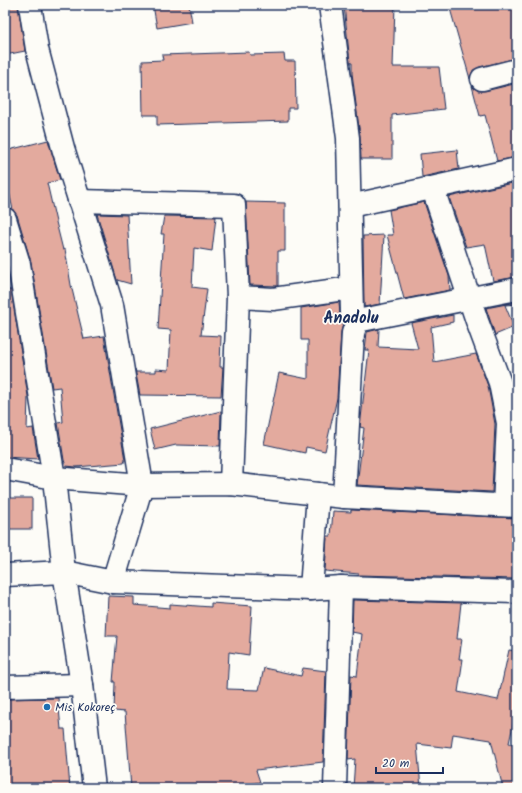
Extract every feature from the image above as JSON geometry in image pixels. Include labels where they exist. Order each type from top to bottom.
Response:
[{"type":"street","points":[[30,5],[37,49],[79,201],[112,305],[142,485],[113,582]]},
{"type":"street","points":[[330,5],[348,138],[352,315],[357,321]]},
{"type":"street","points":[[482,79],[517,70]]},
{"type":"street","points":[[350,206],[433,189],[517,169]]},
{"type":"street","points":[[5,469],[54,478],[142,485],[231,484],[344,497],[510,506],[508,423],[500,383],[469,298],[433,189]]},
{"type":"street","points":[[79,201],[234,205],[238,297],[231,484]]},
{"type":"street","points":[[5,219],[12,266],[54,478],[64,572],[82,685],[94,788]]},
{"type":"street","points":[[238,297],[273,299],[351,288]]},
{"type":"street","points":[[357,321],[517,289]]},
{"type":"street","points":[[344,497],[353,333],[357,321]]},
{"type":"street","points":[[311,589],[318,494]]},
{"type":"street","points":[[5,575],[64,572],[113,582],[311,589],[341,587],[517,592]]},
{"type":"street","points":[[335,788],[341,587]]},
{"type":"street","points":[[5,687],[82,685]]},
{"type":"building","points":[[5,5],[18,5],[25,51],[5,55]]},
{"type":"building","points":[[153,5],[189,5],[192,22],[157,28]]},
{"type":"building","points":[[344,5],[395,5],[393,67],[439,67],[444,109],[392,115],[392,159],[361,159],[352,63],[350,63]]},
{"type":"building","points":[[449,5],[517,5],[517,58],[479,67],[473,70],[470,79]]},
{"type":"building","points":[[249,52],[250,55],[284,54],[285,61],[295,61],[296,108],[288,108],[288,121],[157,125],[157,115],[143,115],[142,61],[163,60],[162,55]]},
{"type":"building","points":[[514,84],[517,101],[517,157],[497,161],[485,115],[480,116],[472,86],[478,91],[485,91]]},
{"type":"building","points":[[48,140],[60,180],[47,183],[56,222],[63,250],[65,249],[71,285],[84,339],[104,336],[125,460],[124,463],[76,467],[66,466],[64,460],[58,423],[63,422],[60,387],[52,388],[31,262],[17,215],[13,210],[5,173],[5,151]]},
{"type":"building","points":[[457,150],[459,169],[422,177],[420,154]]},
{"type":"building","points":[[517,182],[517,277],[493,281],[485,244],[466,247],[449,197]]},
{"type":"building","points":[[246,202],[285,203],[285,251],[278,251],[278,286],[250,285]]},
{"type":"building","points":[[424,202],[449,276],[450,290],[404,299],[387,235],[393,235],[389,210]]},
{"type":"building","points":[[97,214],[127,215],[131,284],[117,280]]},
{"type":"building","points":[[164,216],[216,217],[212,251],[194,248],[192,287],[207,289],[201,335],[221,336],[220,367],[223,367],[221,396],[140,395],[135,369],[136,372],[156,372],[156,369],[169,370],[171,330],[158,329],[164,234],[161,234]]},
{"type":"building","points":[[384,235],[380,304],[364,307],[363,236]]},
{"type":"building","points":[[5,290],[11,290],[28,396],[27,429],[33,428],[38,459],[5,457]]},
{"type":"building","points":[[339,302],[340,315],[343,324],[341,332],[337,398],[325,451],[306,447],[305,453],[264,444],[279,373],[308,379],[308,340],[301,340],[301,308]]},
{"type":"building","points":[[517,302],[517,304],[505,305],[514,327],[495,335],[486,308]]},
{"type":"building","points":[[453,315],[453,322],[431,327],[434,362],[476,354],[488,386],[495,424],[492,492],[357,485],[364,428],[360,427],[369,350],[365,350],[367,332],[379,329],[378,347],[418,349],[411,323]]},
{"type":"building","points":[[221,411],[220,446],[176,445],[155,450],[150,429]]},
{"type":"building","points":[[5,498],[32,498],[32,529],[5,529]]},
{"type":"building","points":[[351,510],[517,518],[517,579],[358,575],[359,574],[325,571],[327,536],[331,536],[333,511],[351,512]]},
{"type":"building","points":[[108,596],[134,597],[134,605],[170,608],[170,604],[211,607],[211,603],[252,606],[249,655],[229,652],[227,689],[259,690],[264,668],[301,676],[303,668],[326,671],[323,762],[256,770],[260,782],[230,788],[131,788],[125,712],[114,711],[115,682],[113,682],[117,636],[106,636]]},
{"type":"building","points":[[353,600],[461,603],[457,639],[462,639],[459,659],[463,659],[458,692],[498,700],[509,650],[517,651],[517,707],[509,743],[517,745],[517,788],[503,788],[491,740],[453,734],[451,748],[417,744],[421,788],[353,788],[355,759],[348,760],[351,675],[357,676],[362,634],[352,632]]},
{"type":"building","points":[[58,698],[61,729],[65,729],[70,788],[5,788],[5,699]]},
{"type":"place","name":"Mis Kokoreç","points":[[47,707]]},
{"type":"district","name":"Anadolu","points":[[351,318]]}]
